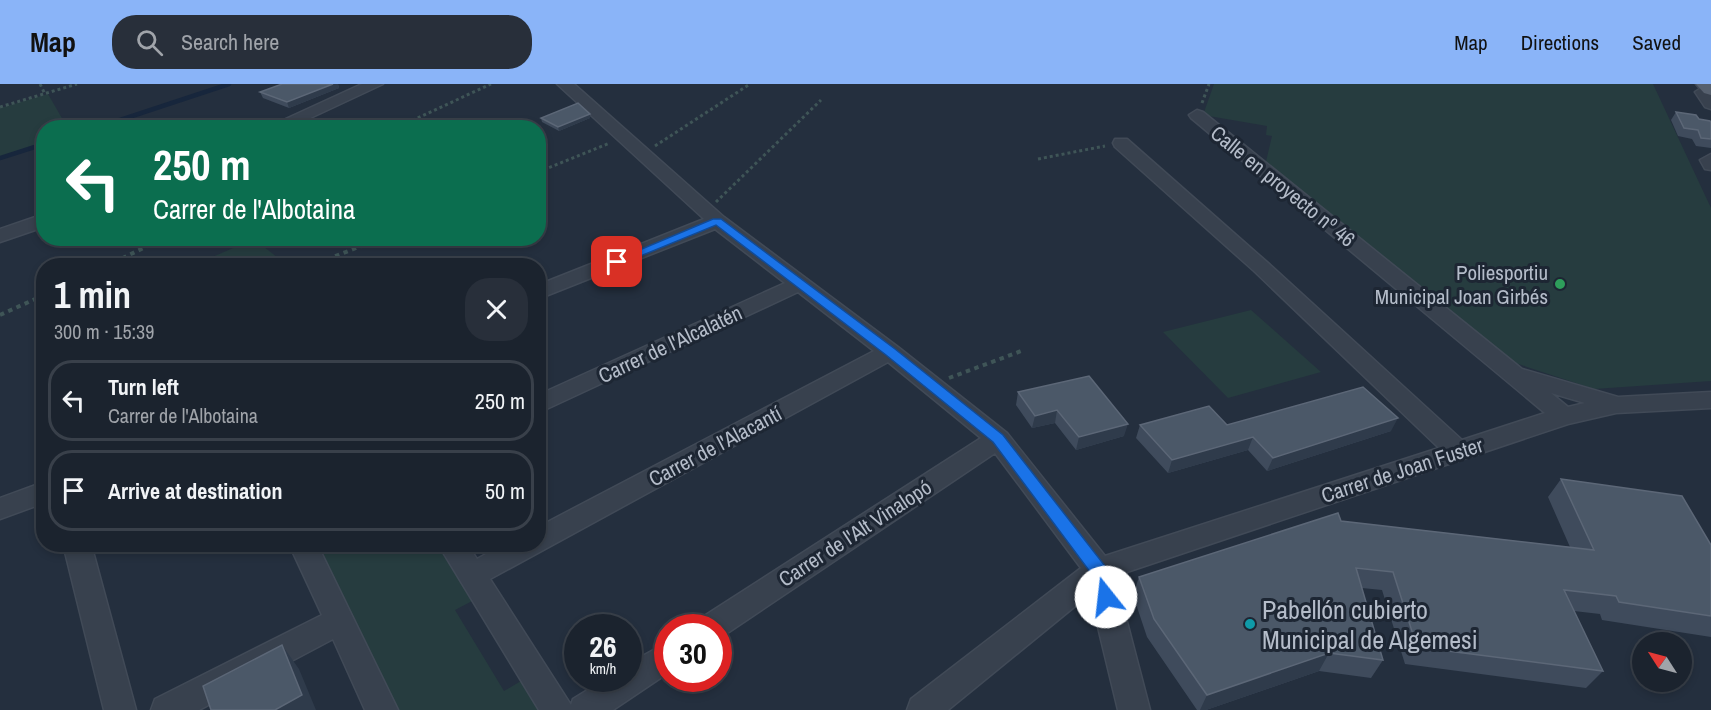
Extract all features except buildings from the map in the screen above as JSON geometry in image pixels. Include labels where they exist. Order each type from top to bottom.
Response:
[{"type":"street","points":[[292,120],[375,84]]},
{"type":"street","points":[[565,84],[711,216],[891,352],[998,439],[1099,570],[1134,710]]},
{"type":"street","name":"Calle en proyecto nº 46","points":[[1197,115],[1564,416]]},
{"type":"street","points":[[1121,143],[1261,267],[1458,451]]},
{"type":"street","points":[[1711,159],[1709,160],[1711,165]]},
{"type":"street","points":[[546,289],[711,216]]},
{"type":"street","points":[[0,237],[36,223]]},
{"type":"street","name":"Carrer de l'Alcalatén","points":[[546,401],[801,283]]},
{"type":"street","name":"Carrer de l'Alacantí","points":[[546,536],[891,352]]},
{"type":"street","points":[[1510,372],[1616,405]]},
{"type":"street","name":"Carrer de Joan Fuster","points":[[1099,570],[1564,416],[1616,405],[1711,400]]},
{"type":"street","name":"Carrer de l'Alt Vinalopó","points":[[732,614],[998,439]]},
{"type":"street","points":[[0,509],[36,495]]},
{"type":"street","points":[[79,552],[120,710]]},
{"type":"street","points":[[307,552],[382,710]]},
{"type":"street","points":[[457,552],[557,710]]},
{"type":"street","points":[[472,575],[515,552]]},
{"type":"street","points":[[923,710],[1099,570]]},
{"type":"street","points":[[167,710],[339,621]]},
{"type":"street","points":[[585,710],[654,665]]},
{"type":"path","points":[[40,84],[45,94]]},
{"type":"path","points":[[0,107],[77,84]]},
{"type":"path","points":[[413,120],[491,84]]},
{"type":"path","points":[[642,154],[750,84]]},
{"type":"path","points":[[1197,115],[1209,84]]},
{"type":"path","points":[[711,216],[821,100]]},
{"type":"path","points":[[546,169],[624,138]]},
{"type":"path","points":[[1038,159],[1121,143]]},
{"type":"path","points":[[123,258],[147,246]]},
{"type":"path","points":[[330,258],[361,246]]},
{"type":"path","points":[[0,315],[36,299]]},
{"type":"path","points":[[932,385],[1024,350]]},
{"type":"green space","name":"Poliesportiu Municipal Joan Girbés","points":[[1214,84],[1653,84],[1711,208],[1711,381],[1594,389],[1503,359],[1265,166],[1272,136],[1266,135],[1267,126],[1203,115]]},
{"type":"green space","points":[[48,94],[63,120],[36,120],[36,145],[0,157],[0,108]]},
{"type":"green space","points":[[238,246],[263,246],[278,258],[210,258]]},
{"type":"green space","points":[[1251,310],[1321,372],[1228,398],[1163,332]]},
{"type":"green space","points":[[314,552],[443,552],[474,600],[455,610],[504,691],[526,678],[546,710],[392,710]]},
{"type":"waterway","points":[[120,120],[229,84]]},
{"type":"waterway","points":[[0,158],[36,147]]},
{"type":"place","name":"Poliesportiu Municipal Joan Girbés","points":[[1560,284]]},
{"type":"place","name":"Pabellón cubierto Municipal de Algemesi","points":[[1250,624]]},
{"type":"route","points":[[617,262],[717,221],[891,352],[998,439],[1099,570],[1106,597]]}]
